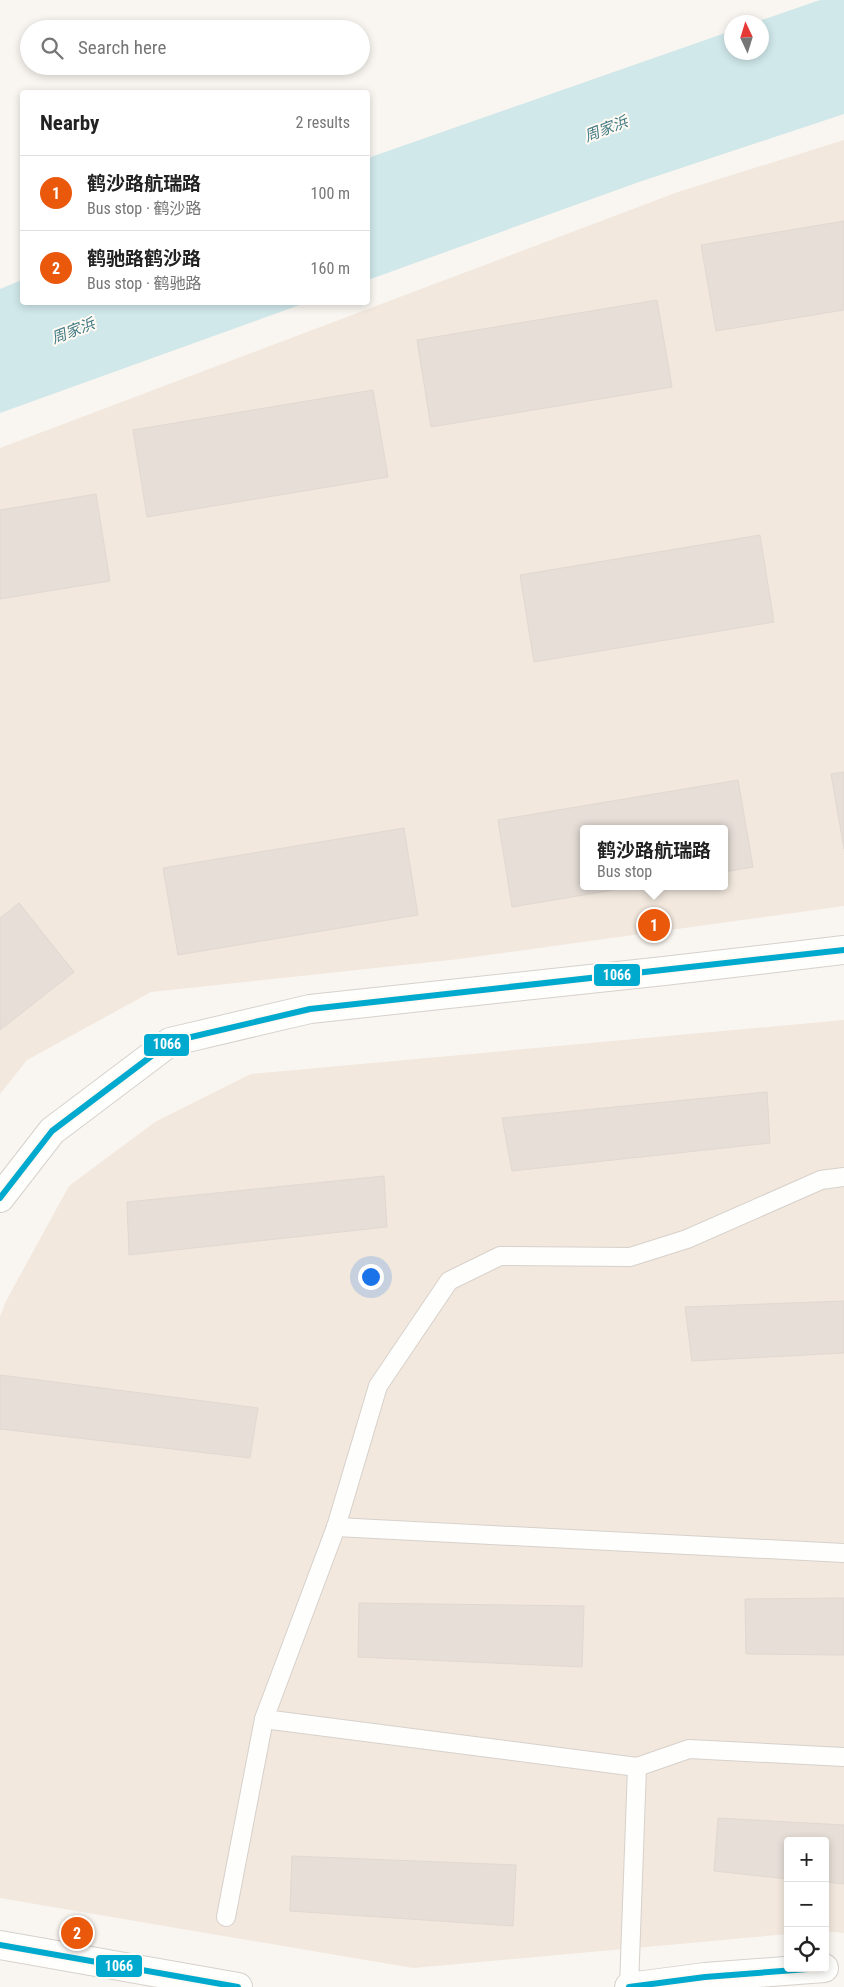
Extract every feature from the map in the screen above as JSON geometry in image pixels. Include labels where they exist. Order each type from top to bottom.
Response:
[{"type":"street","points":[[0,1198],[52,1131],[170,1042],[310,1009],[844,950]]},
{"type":"street","points":[[0,1945],[238,1987]]},
{"type":"street","points":[[829,1968],[844,1970]]},
{"type":"street","points":[[629,1987],[705,1976],[784,1971]]},
{"type":"lane","points":[[226,1917],[264,1719],[336,1527],[378,1386],[449,1281],[500,1256],[630,1257],[688,1239],[821,1180],[844,1178]]},
{"type":"lane","points":[[336,1527],[844,1553]]},
{"type":"lane","points":[[264,1719],[637,1767],[689,1749],[844,1757]]},
{"type":"lane","points":[[629,1987],[637,1767]]},
{"type":"shaded area","points":[[844,140],[844,906],[459,959],[151,992],[27,1060],[0,1094],[0,448],[678,192]]},
{"type":"shaded area","points":[[844,1020],[844,1933],[829,1931],[829,1837],[784,1837],[784,1934],[413,1968],[0,1898],[0,1317],[6,1301],[69,1186],[155,1122],[251,1074]]},
{"type":"water","name":"周家浜","points":[[820,0],[844,0],[844,114],[639,182],[370,279],[370,157],[724,33],[724,60],[769,60],[769,18]]},
{"type":"water","name":"周家浜","points":[[20,281],[20,305],[299,305],[0,413],[0,289]]},
{"type":"building","points":[[844,221],[844,310],[716,331],[701,245]]},
{"type":"building","points":[[657,300],[672,387],[431,427],[417,340]]},
{"type":"building","points":[[373,390],[388,477],[147,517],[133,430]]},
{"type":"building","points":[[96,494],[110,581],[0,599],[0,510]]},
{"type":"building","points":[[760,535],[774,622],[534,662],[520,575]]},
{"type":"building","points":[[844,772],[844,849],[831,774]]},
{"type":"building","points":[[738,780],[753,867],[728,871],[728,825],[580,825],[580,890],[613,890],[512,907],[498,820]]},
{"type":"building","points":[[404,828],[418,915],[178,955],[163,868]]},
{"type":"building","points":[[19,903],[74,972],[0,1030],[0,918]]},
{"type":"building","points":[[767,1092],[770,1143],[512,1171],[502,1118]]},
{"type":"building","points":[[384,1176],[387,1227],[129,1255],[127,1202]]},
{"type":"building","points":[[844,1301],[844,1353],[692,1361],[685,1307]]},
{"type":"building","points":[[0,1375],[258,1408],[250,1458],[0,1429]]},
{"type":"building","points":[[844,1598],[844,1655],[746,1654],[745,1599]]},
{"type":"building","points":[[359,1603],[584,1606],[582,1667],[358,1657]]},
{"type":"building","points":[[718,1818],[844,1825],[844,1884],[829,1882],[829,1837],[784,1837],[784,1879],[714,1871]]},
{"type":"building","points":[[292,1856],[516,1865],[513,1926],[290,1911]]},
{"type":"transit line","name":"1066","points":[[0,1198],[52,1131],[170,1042],[310,1009],[844,950]]},
{"type":"transit line","name":"1066","points":[[0,1945],[238,1987]]},
{"type":"transit line","name":"1066","points":[[629,1987],[705,1977],[784,1971]]},
{"type":"place","name":"鹤沙路航瑞路","points":[[654,925]]},
{"type":"place","name":"鹤驰路鹤沙路","points":[[77,1933]]}]
